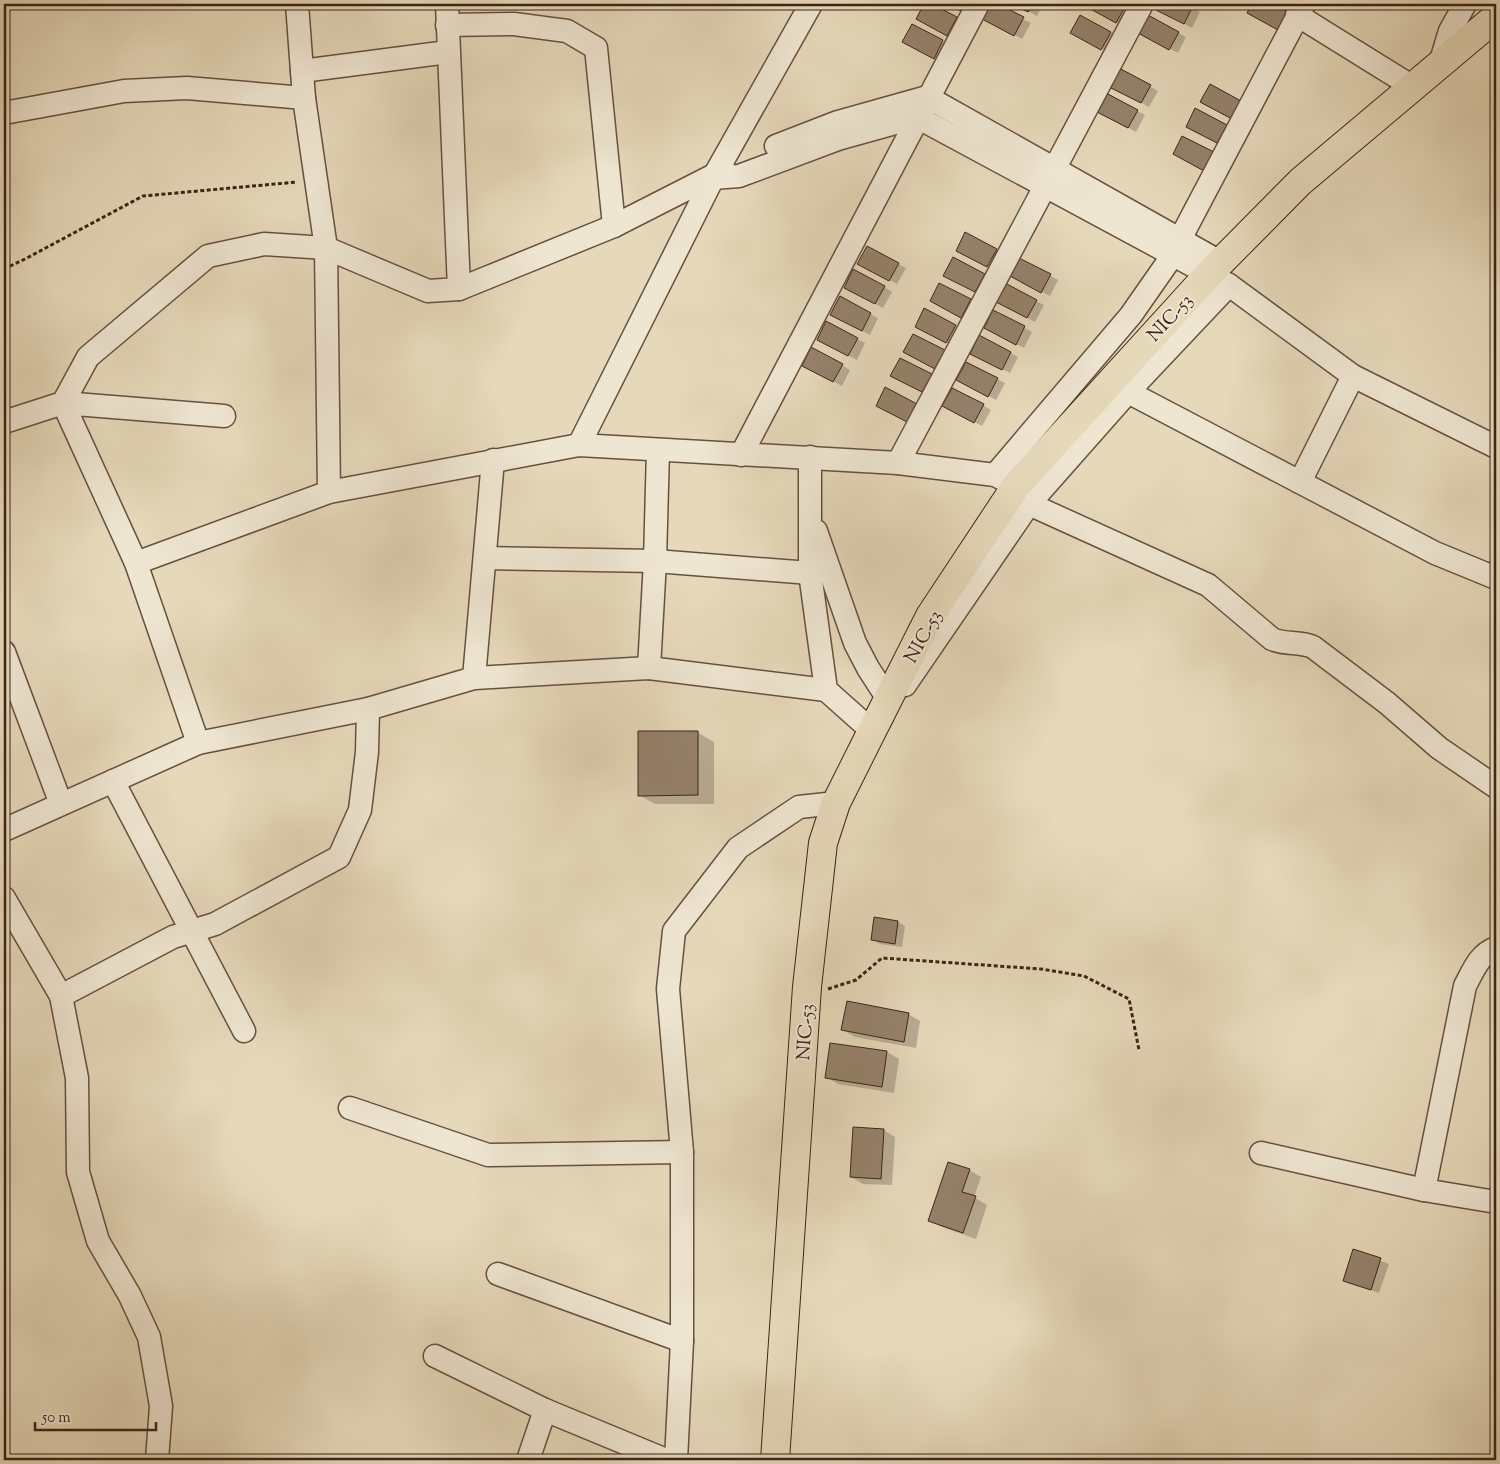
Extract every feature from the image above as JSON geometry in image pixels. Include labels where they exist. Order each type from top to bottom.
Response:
[{"type":"main road","name":"NIC-53","points":[[775,1460],[807,987],[823,843],[836,803],[872,730],[930,616],[1014,489],[1219,274],[1300,182],[1496,18]]},
{"type":"street","points":[[297,4],[304,98],[326,248],[329,492]]},
{"type":"street","points":[[579,445],[713,178],[811,4]]},
{"type":"street","points":[[741,455],[922,107],[978,4]]},
{"type":"street","points":[[898,463],[1048,177],[1142,4]]},
{"type":"street","points":[[1440,64],[1450,31],[1465,4]]},
{"type":"street","points":[[4,830],[198,742],[368,709],[474,678],[649,668],[826,690],[872,730],[940,636],[1014,489],[1177,247],[1301,10],[1413,87]]},
{"type":"street","points":[[459,289],[447,14],[567,31],[596,48],[614,226]]},
{"type":"street","points":[[302,71],[448,52]]},
{"type":"street","points":[[4,113],[124,91],[187,88],[304,98]]},
{"type":"street","points":[[62,404],[88,357],[208,256],[264,244],[326,248],[428,291],[459,289],[614,226],[713,178],[739,176],[838,131],[922,107],[1177,247],[1219,274],[1353,376],[1496,447]]},
{"type":"street","points":[[1014,489],[1128,392],[1219,274]]},
{"type":"street","points":[[1300,482],[1353,376]]},
{"type":"street","points":[[1128,392],[1435,553],[1496,578]]},
{"type":"street","points":[[62,404],[136,563],[198,742]]},
{"type":"street","points":[[4,422],[62,404],[224,416]]},
{"type":"street","points":[[136,563],[329,492],[579,445],[898,463],[1014,489],[1208,585],[1272,639],[1280,643],[1305,643],[1313,647],[1386,703],[1438,748],[1496,787]]},
{"type":"street","points":[[649,668],[656,561],[658,450]]},
{"type":"street","points":[[810,457],[810,573],[826,690]]},
{"type":"street","points":[[474,678],[493,460]]},
{"type":"street","points":[[810,514],[855,643],[888,699]]},
{"type":"street","points":[[485,558],[656,561],[810,573]]},
{"type":"street","points":[[4,652],[61,804]]},
{"type":"street","points":[[62,996],[173,936],[215,924],[339,857],[360,810],[367,752],[368,709]]},
{"type":"street","points":[[113,781],[190,932],[244,1030]]},
{"type":"street","points":[[676,1460],[682,1341],[682,1152],[668,989],[674,931],[738,848],[799,807],[836,803]]},
{"type":"street","points":[[4,898],[62,996],[77,1078],[78,1172],[98,1240],[130,1296],[149,1337],[161,1406],[157,1460]]},
{"type":"street","points":[[1424,1190],[1465,986],[1478,962],[1489,951],[1496,948]]},
{"type":"street","points":[[350,1108],[488,1155],[682,1152]]},
{"type":"street","points":[[1261,1153],[1424,1190],[1496,1202]]},
{"type":"street","points":[[498,1274],[682,1341]]},
{"type":"street","points":[[435,1356],[545,1410],[666,1460]]},
{"type":"street","points":[[528,1460],[545,1410]]},
{"type":"path","points":[[4,269],[25,260],[143,196],[316,180]]},
{"type":"path","points":[[807,987],[825,990],[856,980],[882,958],[1041,968],[1084,976],[1129,999],[1139,1050]]},
{"type":"building","points":[[924,4],[932,4],[957,17],[947,36],[916,19]]},
{"type":"building","points":[[948,4],[965,4],[961,11]]},
{"type":"building","points":[[991,4],[998,4],[1024,17],[1014,36],[982,19]]},
{"type":"building","points":[[1012,4],[1033,4],[1028,12]]},
{"type":"building","points":[[1086,4],[1126,5],[1116,23],[1085,6]]},
{"type":"building","points":[[1154,4],[1189,4],[1193,6],[1184,24],[1152,8]]},
{"type":"building","points":[[1252,4],[1274,4],[1288,12],[1278,30],[1247,13]]},
{"type":"building","points":[[1080,15],[1111,32],[1101,50],[1070,33]]},
{"type":"building","points":[[1148,15],[1179,32],[1169,50],[1138,33]]},
{"type":"building","points":[[912,24],[943,40],[934,59],[902,42]]},
{"type":"building","points":[[1119,68],[1151,85],[1141,103],[1109,87]]},
{"type":"building","points":[[1210,84],[1241,101],[1232,119],[1200,102]]},
{"type":"building","points":[[1106,93],[1138,110],[1128,128],[1097,112]]},
{"type":"building","points":[[1195,108],[1227,125],[1217,143],[1186,127]]},
{"type":"building","points":[[1182,136],[1214,152],[1204,171],[1173,154]]},
{"type":"building","points":[[965,232],[997,249],[987,267],[956,251]]},
{"type":"building","points":[[867,246],[899,263],[889,281],[857,264]]},
{"type":"building","points":[[953,257],[985,274],[975,292],[943,276]]},
{"type":"building","points":[[1019,258],[1051,274],[1041,293],[1010,276]]},
{"type":"building","points":[[853,269],[885,286],[875,304],[844,288]]},
{"type":"building","points":[[939,283],[971,299],[961,318],[930,301]]},
{"type":"building","points":[[1005,283],[1037,300],[1027,318],[996,302]]},
{"type":"building","points":[[840,296],[871,313],[862,331],[830,315]]},
{"type":"building","points":[[924,308],[956,325],[946,343],[915,327]]},
{"type":"building","points":[[993,310],[1025,326],[1016,345],[984,328]]},
{"type":"building","points":[[826,321],[858,338],[848,356],[817,340]]},
{"type":"building","points":[[913,334],[945,350],[935,369],[903,352]]},
{"type":"building","points":[[979,335],[1011,352],[1002,370],[970,354]]},
{"type":"building","points":[[811,347],[843,364],[833,382],[802,366]]},
{"type":"building","points":[[900,358],[932,374],[922,392],[890,376]]},
{"type":"building","points":[[966,362],[998,378],[988,397],[956,380]]},
{"type":"building","points":[[885,387],[917,404],[907,422],[876,406]]},
{"type":"building","points":[[952,388],[984,404],[974,423],[942,406]]},
{"type":"building","points":[[638,731],[698,731],[698,795],[638,796]]},
{"type":"building","points":[[874,917],[898,921],[895,944],[871,940]]},
{"type":"building","points":[[847,1001],[909,1013],[904,1042],[841,1030]]},
{"type":"building","points":[[830,1043],[887,1051],[882,1087],[825,1078]]},
{"type":"building","points":[[853,1127],[884,1129],[881,1179],[850,1177]]},
{"type":"building","points":[[948,1162],[970,1169],[962,1192],[976,1196],[963,1233],[928,1221]]},
{"type":"building","points":[[1353,1249],[1381,1258],[1371,1290],[1343,1281]]}]
